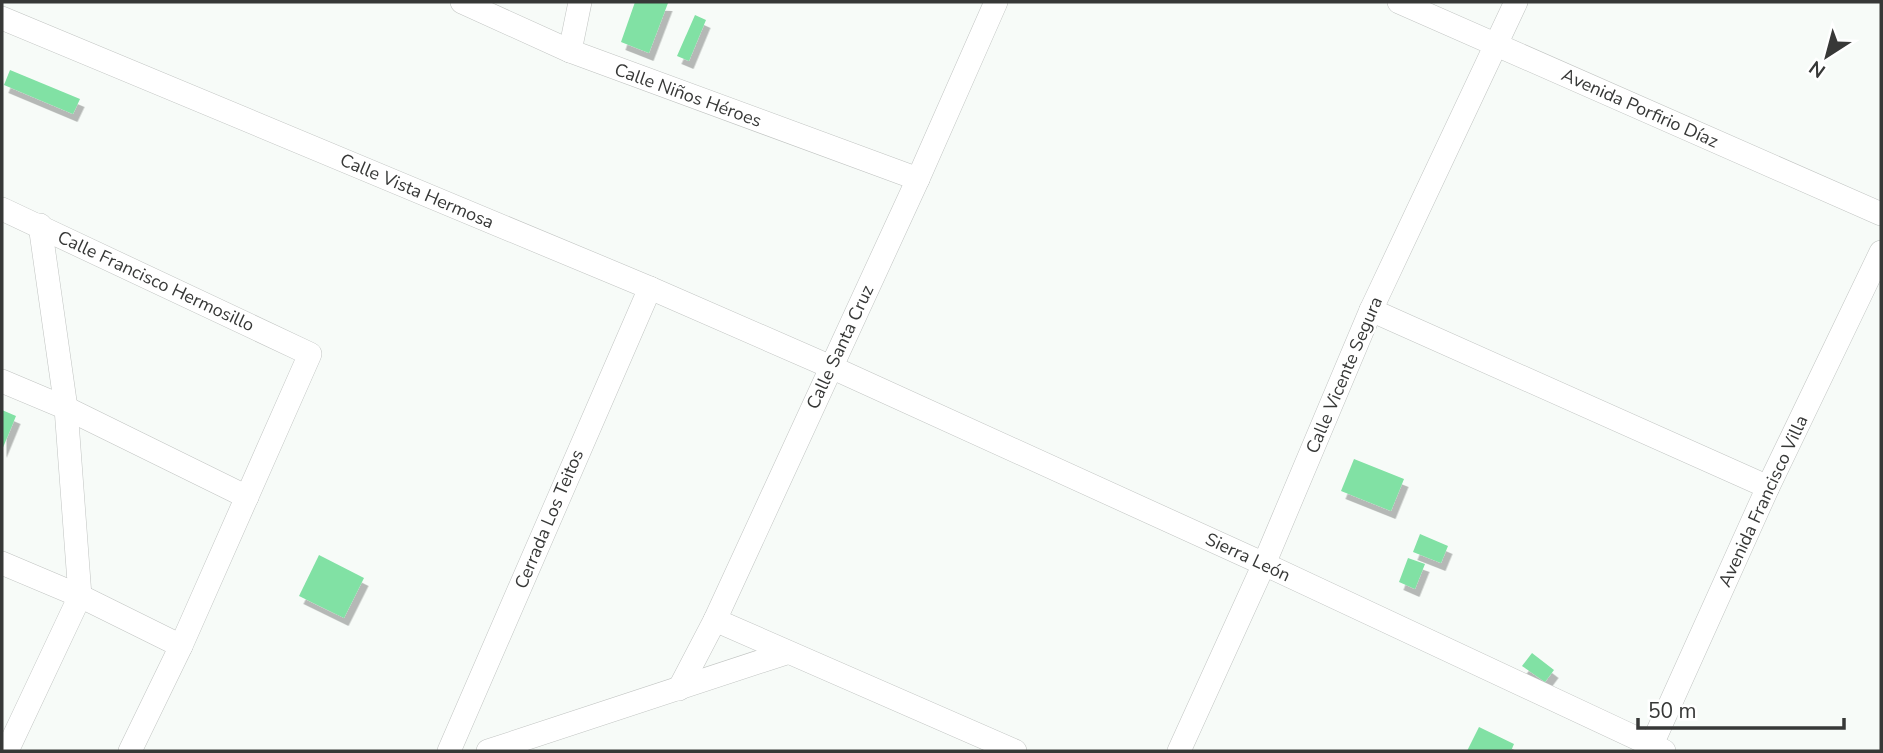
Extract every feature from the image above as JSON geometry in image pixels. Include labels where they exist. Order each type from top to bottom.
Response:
[{"type":"street","name":"Calle Niños Héroes","points":[[462,2],[570,51],[918,179]]},
{"type":"street","points":[[570,51],[580,2]]},
{"type":"street","name":"Calle Santa Cruz","points":[[679,689],[715,620],[918,179],[996,2]]},
{"type":"street","name":"Avenida Porfirio Díaz","points":[[1399,2],[1881,214]]},
{"type":"street","name":"Calle Vicente Segura","points":[[1179,751],[1264,564],[1371,310],[1516,2]]},
{"type":"street","name":"Calle Vista Hermosa","points":[[2,18],[650,288],[831,367]]},
{"type":"street","name":"Calle Francisco Hermosillo","points":[[2,209],[310,354],[247,497]]},
{"type":"street","points":[[7,751],[80,596],[66,408],[40,225]]},
{"type":"street","name":"Avenida Francisco Villa","points":[[1655,750],[1768,487],[1881,252]]},
{"type":"street","name":"Cerrada Los Teitos","points":[[449,751],[650,288]]},
{"type":"street","points":[[1371,310],[1768,487]]},
{"type":"street","name":"Sierra León","points":[[831,367],[1264,564],[1655,750]]},
{"type":"street","points":[[2,381],[66,408],[247,497],[181,646],[130,751]]},
{"type":"street","points":[[2,564],[80,596],[181,646]]},
{"type":"street","points":[[715,620],[1015,751]]},
{"type":"street","points":[[488,751],[786,653]]},
{"type":"building","points":[[635,2],[668,3],[649,53],[621,42]]},
{"type":"building","points":[[695,15],[706,20],[689,61],[677,56]]},
{"type":"building","points":[[10,70],[80,99],[73,114],[4,85]]},
{"type":"building","points":[[2,410],[16,416],[2,450]]},
{"type":"building","points":[[1354,459],[1404,479],[1391,511],[1341,491]]},
{"type":"building","points":[[1420,534],[1448,546],[1441,563],[1413,552]]},
{"type":"building","points":[[319,555],[364,578],[344,618],[299,596]]},
{"type":"building","points":[[1408,558],[1425,564],[1415,589],[1399,582]]},
{"type":"building","points":[[1532,653],[1554,670],[1545,682],[1522,666]]},
{"type":"building","points":[[1479,727],[1514,744],[1511,751],[1467,751]]}]
